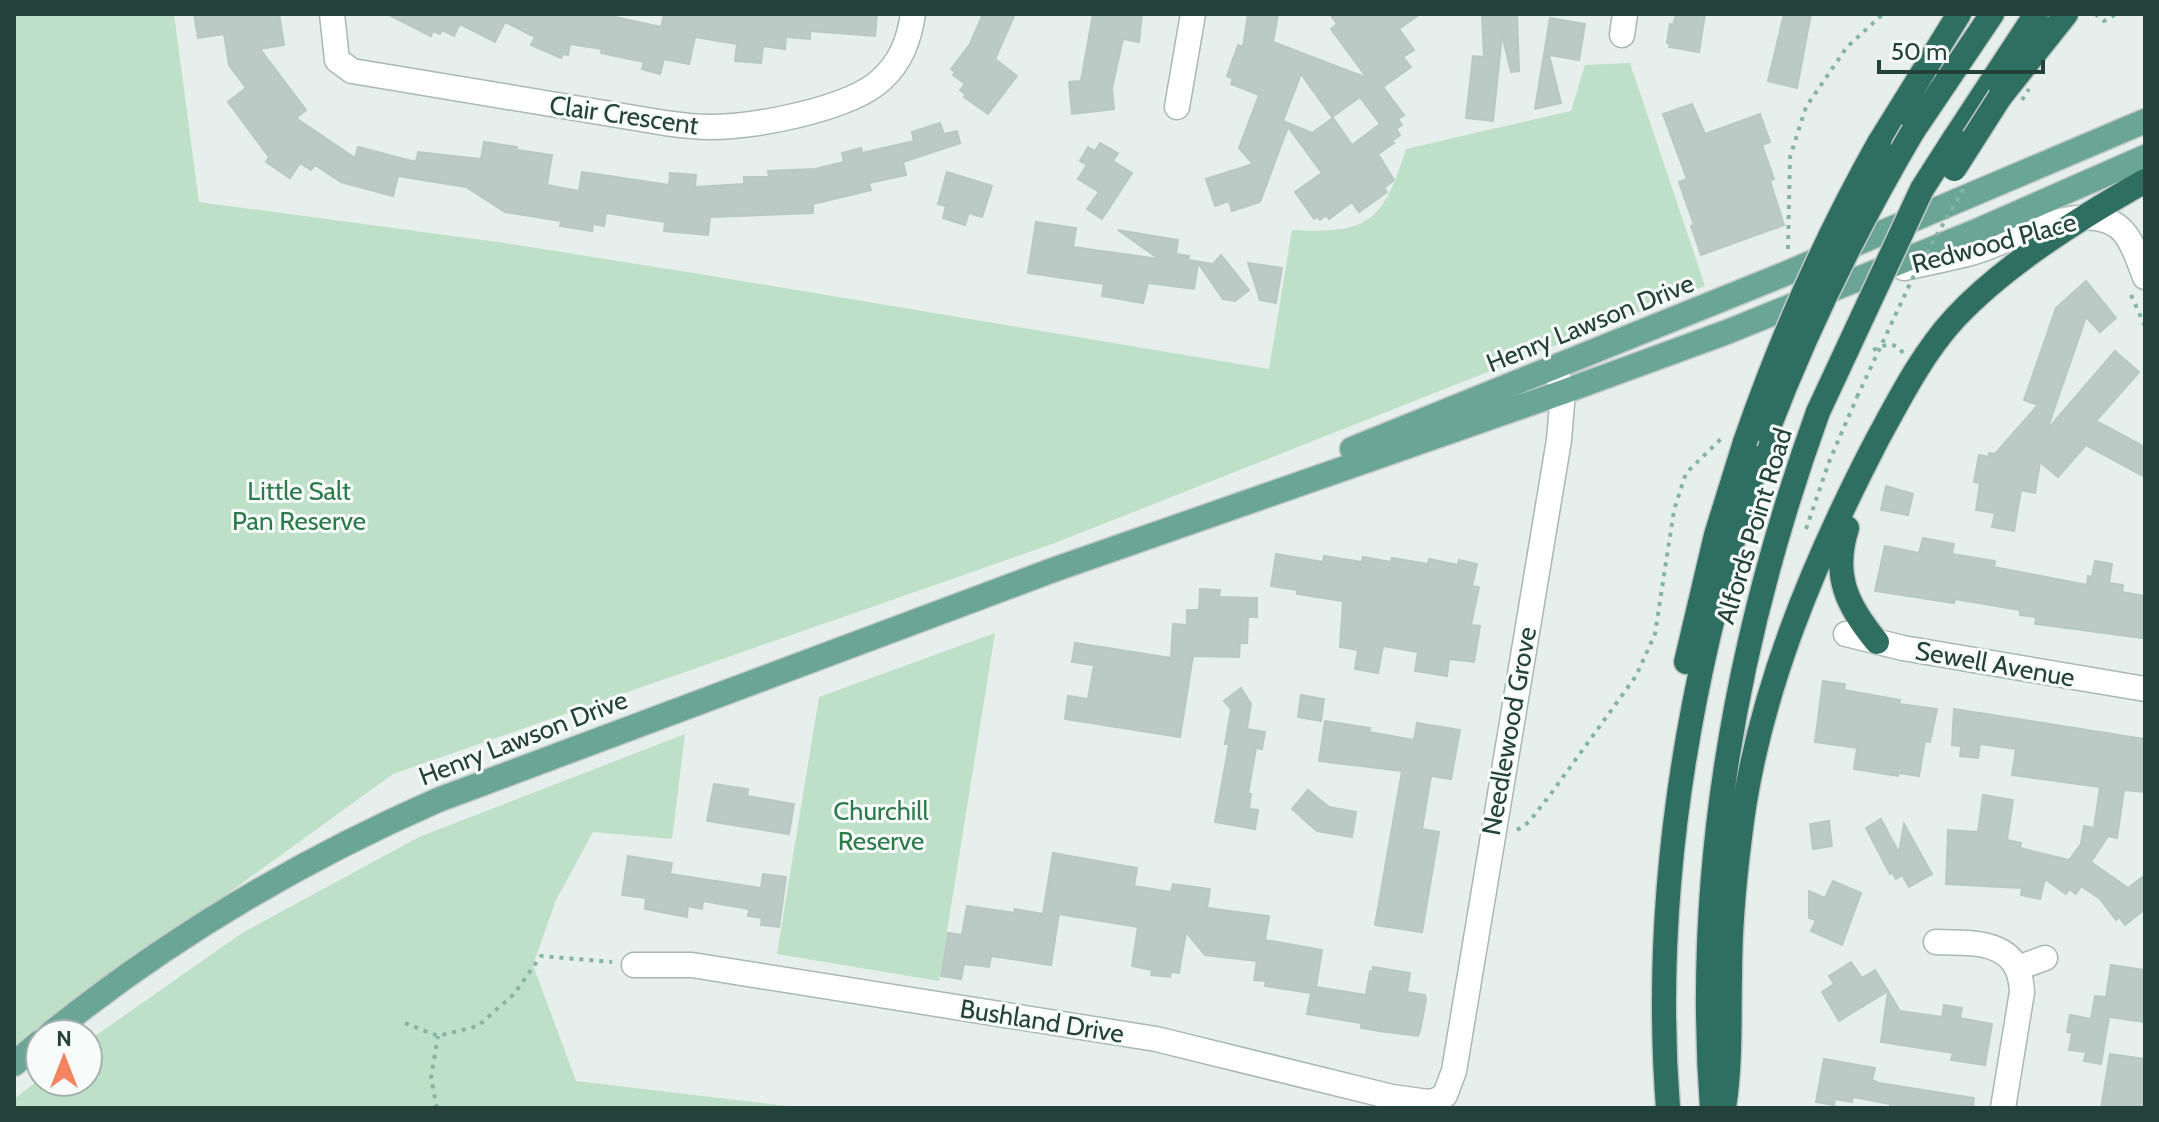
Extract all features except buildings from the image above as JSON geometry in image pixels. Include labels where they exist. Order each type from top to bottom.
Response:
[{"type":"highway","points":[[1756,437],[1771,370],[1807,285],[1879,143],[1959,14]]},
{"type":"highway","name":"Alfords Point Road","points":[[1668,1108],[1664,983],[1670,859],[1703,659],[1756,437],[1867,210],[1913,131],[1992,14]]},
{"type":"highway","name":"Alfords Point Road","points":[[1712,1108],[1709,947],[1715,847],[1724,773],[1740,677],[1763,581],[1792,483],[1818,412],[1922,189],[2002,96],[2036,14]]},
{"type":"highway","points":[[2002,96],[2066,14]]},
{"type":"highway","points":[[1724,1108],[1731,1063],[1730,974],[1734,899],[1746,792],[1753,759],[1772,691],[1800,612],[1869,456],[1911,377],[1952,321],[2001,275],[2145,181]]},
{"type":"highway","points":[[1869,456],[1844,536],[1840,560],[1852,607],[1877,642]]},
{"type":"main road","name":"Henry Lawson Drive","points":[[1053,570],[1787,273],[2145,121]]},
{"type":"main road","name":"Henry Lawson Drive","points":[[72,1018],[193,931],[267,886],[373,828],[438,800],[1053,570],[1727,332],[1979,230],[2145,157]]},
{"type":"street","name":"Clair Crescent","points":[[332,14],[337,60],[352,71],[665,123],[708,127],[751,123],[839,103],[862,94],[897,63],[906,44],[913,14]]},
{"type":"street","points":[[1177,107],[1193,14]]},
{"type":"street","name":"Redwood Place","points":[[1859,278],[1973,252],[2055,222],[2088,217],[2109,221],[2123,231],[2145,277]]},
{"type":"street","name":"Needlewood Grove","points":[[1445,1095],[1454,1071],[1559,440],[1563,392],[1555,368]]},
{"type":"street","name":"Sewell Avenue","points":[[1846,634],[2145,689]]},
{"type":"street","points":[[1936,942],[1995,948],[2008,955],[2022,977],[2003,1108]]},
{"type":"street","points":[[2018,968],[2045,958]]},
{"type":"street","name":"Bushland Drive","points":[[634,965],[692,965],[1156,1039],[1392,1097],[1428,1102],[1445,1095]]},
{"type":"path","points":[[1787,273],[1790,157],[1806,107],[1847,47],[1883,14]]},
{"type":"path","points":[[2095,14],[2104,21],[2116,14]]},
{"type":"path","points":[[2002,96],[2029,89]]},
{"type":"path","points":[[1803,539],[1829,462],[1857,397],[1916,271],[1967,184]]},
{"type":"path","points":[[405,1023],[438,1036],[478,1026],[514,994],[541,956],[634,965]]},
{"type":"path","points":[[437,1108],[431,1078],[438,1036]]},
{"type":"green space","name":"Little Salt Pan Reserve","points":[[14,14],[174,14],[199,202],[505,243],[1269,369],[1292,230],[1318,231],[1356,225],[1380,208],[1398,174],[1406,149],[1571,111],[1585,65],[1630,63],[1705,286],[1055,543],[393,774],[55,1018],[24,1018],[24,1041],[14,1048]]},
{"type":"green space","name":"Churchill Reserve","points":[[995,633],[939,981],[777,954],[819,697]]},
{"type":"green space","points":[[685,734],[672,839],[593,832],[556,900],[533,965],[576,1081],[803,1108],[14,1108],[14,1099],[24,1091],[24,1098],[104,1098],[104,1030],[242,933],[419,837]]}]
